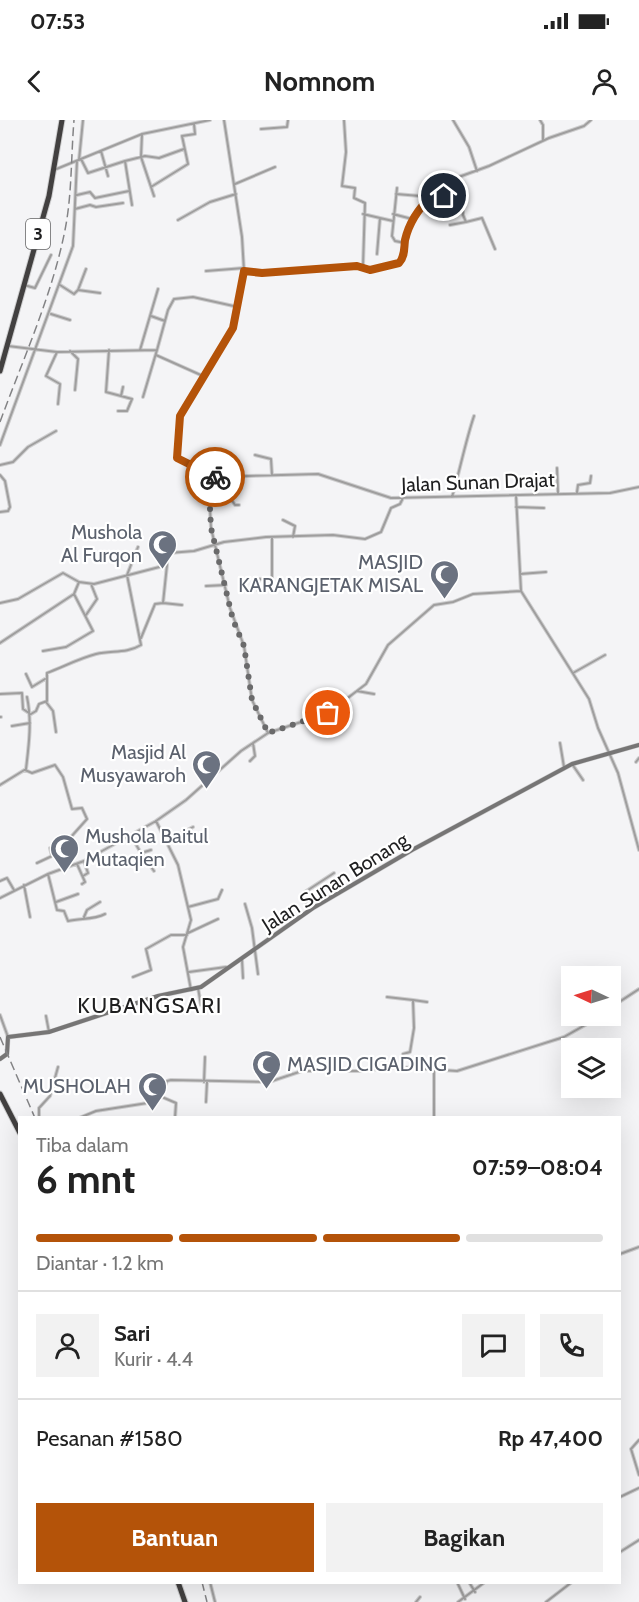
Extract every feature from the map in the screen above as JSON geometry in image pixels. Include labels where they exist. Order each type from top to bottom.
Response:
[{"type":"highway","name":"3","points":[[0,371],[54,170],[62,120]]},
{"type":"highway","points":[[0,1094],[18,1128]]},
{"type":"highway","points":[[179,1584],[186,1602]]},
{"type":"street","points":[[0,446],[73,246],[83,120]]},
{"type":"street","points":[[54,170],[142,134],[210,120]]},
{"type":"street","name":"Jalan Sunan Drajat","points":[[224,120],[235,184],[244,270],[233,328],[180,416],[176,455],[187,465],[217,477],[318,474],[349,483],[383,497],[403,498],[610,493],[639,487]]},
{"type":"street","points":[[261,129],[287,127],[288,120]]},
{"type":"street","points":[[344,120],[346,152],[342,185],[355,188],[354,198],[365,203],[363,266]]},
{"type":"street","points":[[453,120],[469,147],[477,171]]},
{"type":"street","points":[[540,120],[543,125],[543,140]]},
{"type":"street","points":[[396,194],[443,197],[444,183],[477,171],[543,140],[580,128],[591,120]]},
{"type":"street","points":[[151,187],[188,164],[182,135],[195,134],[194,124]]},
{"type":"street","points":[[142,134],[141,157],[154,196]]},
{"type":"street","points":[[79,160],[87,173],[124,161],[154,155],[158,158],[184,149]]},
{"type":"street","points":[[101,151],[108,176]]},
{"type":"street","points":[[124,161],[132,205]]},
{"type":"street","points":[[235,184],[275,167]]},
{"type":"street","points":[[455,178],[463,198],[463,214],[466,222]]},
{"type":"street","points":[[397,188],[393,214],[393,240],[405,243]]},
{"type":"street","points":[[76,195],[90,192],[95,198],[129,191]]},
{"type":"street","points":[[177,220],[210,202],[236,194]]},
{"type":"street","points":[[206,271],[244,270],[262,273],[363,266],[370,270],[400,263],[412,219],[432,197]]},
{"type":"street","points":[[75,209],[90,205],[96,207],[123,203]]},
{"type":"street","points":[[363,214],[393,221]]},
{"type":"street","points":[[393,214],[412,219]]},
{"type":"street","points":[[377,254],[380,218]]},
{"type":"street","points":[[450,225],[482,218],[495,249]]},
{"type":"street","points":[[24,285],[34,288],[51,255]]},
{"type":"street","points":[[60,285],[74,294],[78,290],[86,269]]},
{"type":"street","points":[[140,350],[158,289]]},
{"type":"street","points":[[78,290],[100,293]]},
{"type":"street","points":[[143,397],[171,303],[177,298],[199,298],[238,308]]},
{"type":"street","points":[[50,314],[70,320]]},
{"type":"street","points":[[151,316],[165,321]]},
{"type":"street","points":[[8,346],[57,352],[157,350]]},
{"type":"street","points":[[109,350],[106,392],[132,399],[128,411],[118,411]]},
{"type":"street","points":[[70,351],[78,359],[75,390]]},
{"type":"street","points":[[57,352],[46,376],[60,384],[58,404]]},
{"type":"street","points":[[156,355],[204,376]]},
{"type":"street","points":[[121,396],[123,387]]},
{"type":"street","points":[[452,497],[464,458],[466,436],[474,416]]},
{"type":"street","points":[[0,465],[13,462],[28,447],[56,431]]},
{"type":"street","points":[[255,455],[271,459],[272,476]]},
{"type":"street","points":[[219,463],[211,500],[210,520],[214,545],[226,585],[233,620],[246,651],[252,700],[268,733]]},
{"type":"street","points":[[557,468],[558,493]]},
{"type":"street","points":[[0,475],[5,481],[10,507],[8,511],[0,513]]},
{"type":"street","points":[[578,492],[578,485],[590,483],[591,476]]},
{"type":"street","points":[[516,495],[521,591],[589,699],[597,728],[618,772],[639,850]]},
{"type":"street","points":[[163,603],[167,554],[272,537],[333,535],[358,540],[373,537],[381,532],[393,506],[400,504],[403,498]]},
{"type":"street","points":[[211,500],[231,499],[235,505],[239,505]]},
{"type":"street","points":[[516,507],[544,508]]},
{"type":"street","points":[[283,520],[295,526],[293,537]]},
{"type":"street","points":[[258,590],[259,579],[272,580],[272,537]]},
{"type":"street","points":[[56,732],[53,711],[46,702],[47,673],[92,655],[116,654],[141,645],[127,575],[138,547]]},
{"type":"street","points":[[0,603],[18,599],[63,573],[79,582],[91,584],[167,565]]},
{"type":"street","points":[[520,574],[546,572]]},
{"type":"street","points":[[0,643],[74,594],[79,582]]},
{"type":"street","points":[[86,615],[97,599],[91,584]]},
{"type":"street","points":[[206,586],[226,585]]},
{"type":"street","points":[[0,898],[48,874],[84,861],[156,821],[186,800],[268,733],[328,713],[357,691],[374,673],[388,645],[434,605],[453,602],[473,594],[521,591]]},
{"type":"street","points":[[43,651],[66,647],[93,632],[74,594]]},
{"type":"street","points":[[141,638],[151,620],[156,604],[182,605]]},
{"type":"street","points":[[573,673],[605,655]]},
{"type":"street","points":[[26,674],[32,687],[45,679]]},
{"type":"street","points":[[357,691],[374,694]]},
{"type":"street","points":[[0,694],[22,693],[22,709],[30,714]]},
{"type":"street","points":[[25,770],[30,723],[27,698]]},
{"type":"street","points":[[30,714],[36,711],[38,705],[46,702]]},
{"type":"street","points":[[12,726],[30,723]]},
{"type":"street","points":[[250,761],[255,756],[253,743]]},
{"type":"street","points":[[560,743],[564,767]]},
{"type":"street","name":"Jalan Sunan Bonang","points":[[8,1037],[49,1032],[150,999],[198,988],[313,908],[564,767],[639,745]]},
{"type":"street","points":[[636,762],[639,758]]},
{"type":"street","points":[[572,764],[583,780]]},
{"type":"street","points":[[25,770],[32,773],[55,765],[63,777],[72,810],[82,807],[87,819],[70,838],[50,848],[52,856],[37,862]]},
{"type":"street","points":[[0,785],[25,770]]},
{"type":"street","points":[[156,821],[178,865],[188,907],[191,922],[184,951],[191,990]]},
{"type":"street","points":[[166,843],[192,827]]},
{"type":"street","points":[[131,836],[154,871]]},
{"type":"street","points":[[141,853],[151,850]]},
{"type":"street","points":[[82,876],[88,873],[84,861]]},
{"type":"street","points":[[77,864],[85,882],[82,884]]},
{"type":"street","points":[[313,908],[304,901],[302,894],[334,873]]},
{"type":"street","points":[[48,874],[57,910],[65,912],[69,921],[84,917],[92,919],[105,914]]},
{"type":"street","points":[[0,881],[7,878],[14,890]]},
{"type":"street","points":[[24,885],[30,917]]},
{"type":"street","points":[[188,907],[219,899],[222,890]]},
{"type":"street","points":[[56,903],[78,894]]},
{"type":"street","points":[[84,917],[87,910],[100,902]]},
{"type":"street","points":[[245,904],[258,974]]},
{"type":"street","points":[[133,977],[151,970],[146,949],[171,935],[187,934],[218,919]]},
{"type":"street","points":[[242,958],[243,978]]},
{"type":"street","points":[[189,972],[229,968]]},
{"type":"street","points":[[198,988],[201,1005]]},
{"type":"street","points":[[621,1000],[639,988]]},
{"type":"street","points":[[387,997],[427,1002]]},
{"type":"street","points":[[402,1067],[403,1054],[410,1052],[413,1033],[413,1000]]},
{"type":"street","points":[[0,1015],[8,1037],[8,1054],[0,1059]]},
{"type":"street","points":[[46,1016],[49,1032]]},
{"type":"street","points":[[85,1116],[154,1102],[161,1096],[169,1080],[269,1082],[302,1071],[360,1071],[402,1067],[457,1071],[564,1037],[583,1026]]},
{"type":"street","points":[[205,1057],[206,1102]]},
{"type":"street","points":[[39,1116],[39,1108],[50,1096],[58,1067]]},
{"type":"street","points":[[434,1071],[434,1116]]},
{"type":"street","points":[[161,1096],[176,1103],[175,1116]]},
{"type":"street","points":[[621,1254],[639,1247]]},
{"type":"street","points":[[639,1440],[631,1449],[639,1475]]},
{"type":"street","points":[[621,1497],[639,1488]]},
{"type":"street","points":[[621,1551],[639,1540]]},
{"type":"street","points":[[210,1584],[215,1602]]},
{"type":"street","points":[[459,1584],[465,1599]]},
{"type":"street","points":[[470,1584],[475,1592]]},
{"type":"street","points":[[459,1602],[483,1584]]},
{"type":"street","points":[[546,1602],[569,1584]]},
{"type":"street","points":[[416,1602],[420,1596]]},
{"type":"railway","points":[[0,422],[45,303],[59,255],[69,203],[74,120]]},
{"type":"railway","points":[[0,1037],[34,1116]]},
{"type":"railway","points":[[202,1584],[207,1602]]},
{"type":"way so far","points":[[215,477],[210,509],[211,528],[233,620],[246,651],[255,709],[268,733],[328,713]]},
{"type":"place","name":"Mushola Al Furqon","points":[[163,570]]},
{"type":"place","name":"MASJID KARANGJETAK MISAL","points":[[444,600]]},
{"type":"place","name":"Masjid Al Musyawaroh","points":[[207,790]]},
{"type":"place","name":"Mushola Baitul Mutaqien","points":[[64,874]]},
{"type":"place","name":"MASJID CIGADING","points":[[266,1090]]},
{"type":"place","name":"MUSHOLAH","points":[[152,1112]]},
{"type":"district","name":"KUBANGSARI","points":[[150,1005]]},
{"type":"route","points":[[215,477],[200,472],[177,458],[180,416],[233,328],[244,271],[262,273],[357,266],[370,270],[399,263],[403,258],[407,233],[414,216],[431,197],[444,196]]}]
